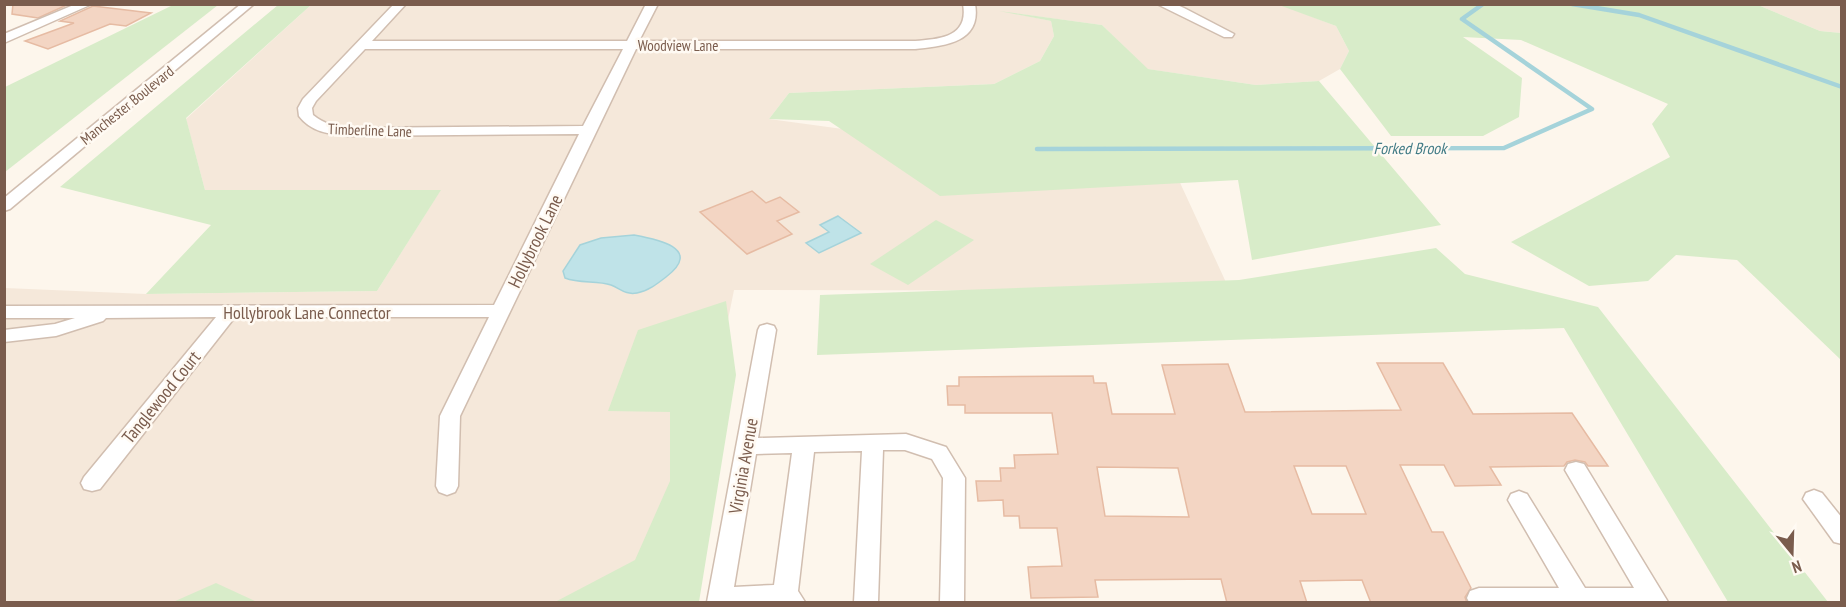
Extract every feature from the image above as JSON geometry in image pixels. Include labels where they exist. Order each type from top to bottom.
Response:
[{"type":"street","points":[[4,39],[87,4]]},
{"type":"street","name":"Manchester Boulevard","points":[[4,206],[249,4]]},
{"type":"street","name":"Timberline Lane","points":[[401,4],[310,99],[305,108],[306,116],[322,129],[348,132],[588,130]]},
{"type":"street","name":"Hollybrook Lane","points":[[447,486],[450,416],[588,130],[652,4]]},
{"type":"street","name":"Woodview Lane","points":[[362,45],[932,43],[957,36],[966,29],[970,21],[969,4]]},
{"type":"street","points":[[1162,4],[1180,10],[1228,34]]},
{"type":"street","name":"Hollybrook Lane Connector","points":[[4,312],[501,311]]},
{"type":"street","points":[[4,336],[56,330],[114,312]]},
{"type":"street","name":"Tanglewood Court","points":[[92,483],[230,312]]},
{"type":"street","name":"Virginia Avenue","points":[[719,601],[767,330]]},
{"type":"street","points":[[747,446],[906,442],[939,453],[954,478],[949,601]]},
{"type":"street","points":[[866,603],[873,443]]},
{"type":"street","points":[[719,601],[789,599],[804,444]]},
{"type":"street","points":[[1576,470],[1655,600]]},
{"type":"street","points":[[1814,499],[1842,535]]},
{"type":"street","points":[[1519,500],[1579,599]]},
{"type":"street","points":[[1479,598],[1655,600]]},
{"type":"shaded area","points":[[1279,4],[1336,26],[1349,51],[1340,69],[1319,81],[1256,85],[1147,69],[1102,25],[1013,13],[1051,21],[1054,36],[1040,61],[994,84],[789,93],[769,119],[1176,174],[1230,291],[734,290],[671,602],[5,602],[5,288],[146,294],[377,291],[440,191],[205,190],[186,119],[311,5]]},
{"type":"shaded area","points":[[1758,5],[1841,5],[1841,33],[1820,31]]},
{"type":"green space","points":[[175,4],[218,5],[5,172],[5,87]]},
{"type":"green space","points":[[278,5],[311,5],[186,118],[205,190],[441,190],[377,291],[146,294],[211,225],[60,187]]},
{"type":"green space","points":[[1279,5],[1758,5],[1820,31],[1841,33],[1841,360],[1737,260],[1676,255],[1648,281],[1589,286],[1511,242],[1670,157],[1652,124],[1668,104],[1521,40],[1463,37],[1522,78],[1519,117],[1483,136],[1391,136],[1340,69],[1349,51],[1336,26]]},
{"type":"green space","points":[[999,11],[1102,25],[1148,69],[1256,85],[1319,81],[1441,225],[1252,260],[1238,180],[940,196],[829,121],[769,119],[789,93],[994,84],[1040,61],[1054,36],[1051,21]]},
{"type":"green space","points":[[936,220],[974,240],[908,285],[870,264]]},
{"type":"green space","points":[[1436,248],[1465,274],[1598,307],[1828,602],[1728,602],[1564,328],[817,355],[820,295],[1239,280]]},
{"type":"green space","points":[[726,301],[736,375],[699,602],[555,602],[635,560],[670,481],[670,412],[608,411],[638,330]]},
{"type":"green space","points":[[216,583],[257,602],[173,602]]},
{"type":"water","points":[[838,216],[861,233],[819,253],[806,243],[829,232],[820,225]]},
{"type":"water","points":[[634,235],[664,242],[678,252],[680,259],[676,267],[652,287],[641,292],[629,293],[611,285],[565,278],[563,271],[580,245],[601,238]]},
{"type":"building","points":[[13,4],[69,4],[38,18],[12,14]]},
{"type":"building","points":[[93,6],[151,13],[126,26],[110,24],[48,49],[25,41],[74,23],[60,21]]},
{"type":"building","points":[[752,191],[766,203],[780,197],[799,212],[777,221],[792,234],[747,254],[700,212]]},
{"type":"building","points":[[1377,363],[1443,363],[1473,414],[1572,413],[1608,466],[1588,466],[1585,462],[1575,460],[1567,462],[1564,466],[1490,467],[1501,485],[1455,486],[1444,465],[1400,465],[1432,532],[1443,532],[1471,588],[1465,597],[1467,603],[1371,603],[1362,580],[1300,581],[1307,603],[1227,603],[1221,579],[1095,580],[1098,597],[1031,598],[1028,567],[1062,566],[1057,528],[1020,528],[1019,516],[1004,516],[1003,500],[978,501],[976,481],[1001,481],[1000,468],[1015,468],[1014,455],[1058,454],[1052,413],[965,413],[965,405],[948,405],[947,386],[959,386],[959,377],[1093,376],[1094,383],[1106,383],[1112,414],[1175,414],[1162,365],[1228,364],[1245,412],[1401,410]],"holes":[[[1294,466],[1346,466],[1366,514],[1312,514]],[[1097,467],[1178,468],[1189,517],[1105,516]]]},
{"type":"waterway","name":"Forked Brook","points":[[1037,149],[1504,148],[1592,109],[1462,19],[1483,4]]},
{"type":"waterway","name":"Forked Brook","points":[[1572,4],[1639,15],[1842,87]]}]
